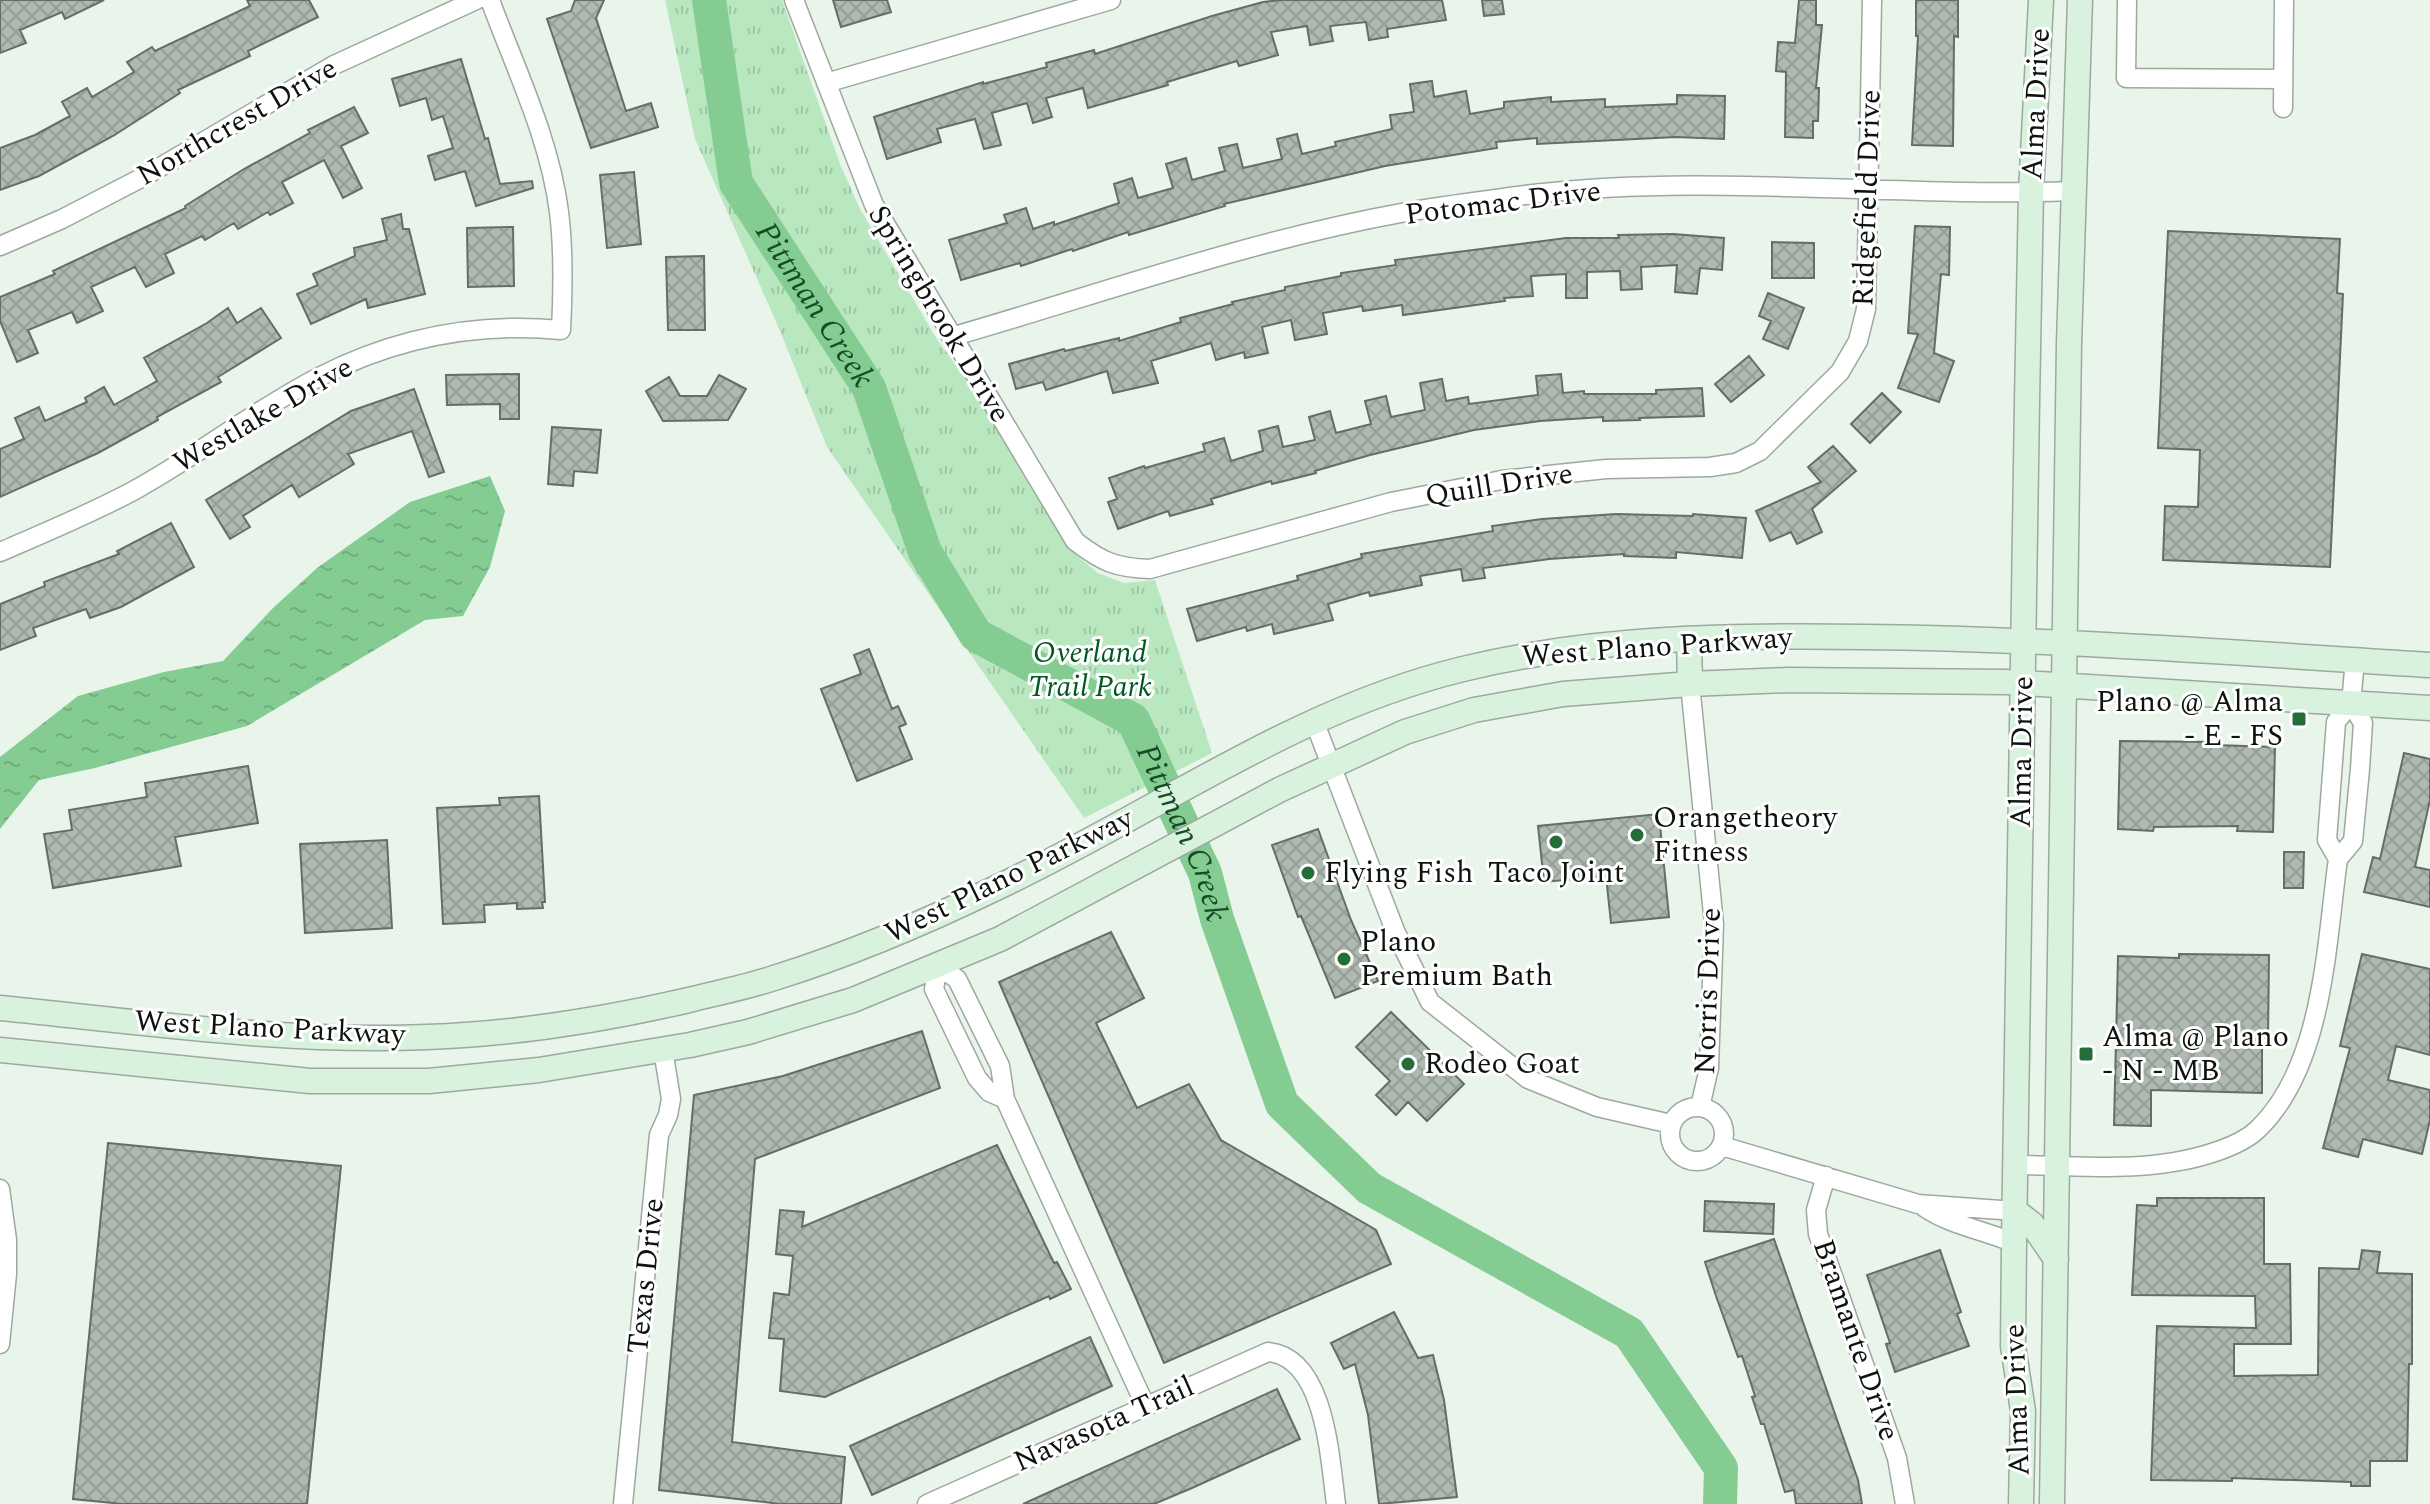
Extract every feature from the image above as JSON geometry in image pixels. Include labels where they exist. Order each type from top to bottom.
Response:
[{"type":"main road","name":"Alma Drive","points":[[2021,1504],[2023,1411],[2013,1346],[2014,1243],[2031,192],[2041,0]]},
{"type":"main road","name":"Alma Drive","points":[[2052,1504],[2072,191],[2080,0]]},
{"type":"main road","name":"West Plano Parkway","points":[[1,1015],[283,1035],[427,1037],[533,1029],[648,1010],[769,980],[919,924],[1004,885],[1280,736],[1402,686],[1514,657],[1590,646],[1764,635],[2024,639],[2430,665]]},
{"type":"main road","points":[[1689,639],[1690,684]]},
{"type":"main road","name":"West Plano Parkway","points":[[0,1050],[310,1081],[429,1081],[539,1070],[663,1050],[748,1032],[853,1000],[938,966],[1048,915],[1224,818],[1405,732],[1474,710],[1563,694],[1788,680],[2023,683],[2430,708]]},
{"type":"main road","points":[[533,1029],[539,1070]]},
{"type":"main road","points":[[427,1037],[429,1081]]},
{"type":"main road","points":[[2015,1211],[2032,1224],[2056,1259]]},
{"type":"street","name":"Northcrest Drive","points":[[0,246],[62,219],[145,176],[334,65],[476,0]]},
{"type":"street","name":"Westlake Drive","points":[[0,552],[132,491],[319,377],[370,354],[423,337],[479,328],[561,330],[564,273],[559,210],[545,149],[490,0]]},
{"type":"street","name":"Springbrook Drive","points":[[794,0],[874,205],[1075,541],[1097,558],[1122,568],[1150,569]]},
{"type":"street","points":[[826,83],[1111,0]]},
{"type":"street","name":"Ridgefield Drive","points":[[1828,387],[1858,341],[1866,309],[1872,0]]},
{"type":"street","points":[[2127,0],[2126,78],[2283,79]]},
{"type":"street","points":[[2283,108],[2284,0]]},
{"type":"street","name":"Potomac Drive","points":[[951,337],[1273,243],[1401,213],[1536,194],[1662,187],[2072,191]]},
{"type":"street","name":"Quill Drive","points":[[1150,569],[1391,502],[1502,480],[1606,469],[1710,467],[1736,463],[1760,451],[1828,387]]},
{"type":"street","points":[[2338,859],[2327,840],[2336,722],[2351,703],[2355,660]]},
{"type":"street","name":"Norris Drive","points":[[1690,684],[1714,924],[1709,1068],[1700,1107]]},
{"type":"street","points":[[2016,1165],[2120,1166],[2173,1162],[2218,1151],[2257,1131],[2278,1106],[2296,1074],[2315,1019],[2338,859],[2353,841],[2363,723],[2351,703]]},
{"type":"street","points":[[1314,721],[1396,933],[1430,1002],[1528,1079],[1597,1107],[1671,1124]]},
{"type":"street","points":[[938,966],[957,979],[1000,1066],[1005,1099],[1145,1405]]},
{"type":"street","name":"Texas Drive","points":[[623,1504],[659,1135],[671,1099],[663,1050]]},
{"type":"street","points":[[1700,1107],[1715,1114],[1721,1121],[1724,1138],[1722,1146],[1709,1159],[1690,1161],[1681,1157],[1670,1143],[1671,1124],[1682,1111],[1700,1107]]},
{"type":"street","points":[[1722,1146],[1918,1204],[2015,1211]]},
{"type":"street","name":"Bramante Drive","points":[[1826,1176],[1816,1210],[1818,1234],[1897,1458],[1905,1504]]},
{"type":"street","points":[[0,1189],[7,1240],[0,1344]]},
{"type":"street","points":[[1918,1204],[1947,1221],[2014,1243]]},
{"type":"street","name":"Navasota Trail","points":[[927,1504],[1263,1353],[1281,1355],[1303,1373],[1320,1406],[1336,1504]]},
{"type":"green space","name":"Overland Trail Park","points":[[665,0],[782,0],[840,164],[860,209],[938,341],[1024,456],[1076,555],[1098,573],[1124,583],[1155,580],[1212,753],[1084,818],[827,447],[778,326],[695,139]]},
{"type":"water","points":[[490,476],[505,511],[490,567],[463,616],[425,620],[247,726],[95,768],[39,780],[0,829],[0,757],[78,696],[164,672],[223,661],[273,608],[317,568],[410,502]]},
{"type":"building","points":[[0,0],[104,0],[65,19],[62,12],[20,30],[26,43],[0,53]]},
{"type":"building","points":[[247,0],[309,0],[318,17],[248,51],[250,56],[178,90],[180,93],[113,136],[39,176],[0,190],[0,148],[35,135],[70,116],[62,102],[87,88],[92,97],[134,72],[127,62],[152,47],[155,51],[250,6]]},
{"type":"building","points":[[575,0],[604,0],[596,18],[626,111],[651,103],[658,127],[591,148],[547,19],[571,11]]},
{"type":"building","points":[[833,0],[887,0],[891,12],[841,27]]},
{"type":"building","points":[[1281,0],[1442,0],[1446,20],[1387,29],[1388,37],[1369,40],[1366,22],[1330,26],[1333,41],[1310,45],[1307,26],[1271,32],[1278,55],[1239,66],[1237,61],[1088,108],[1083,88],[1046,98],[1052,117],[1033,123],[1027,103],[992,113],[1001,145],[984,149],[975,119],[937,129],[941,142],[887,159],[874,117],[983,82],[1047,67],[1046,63],[1094,50],[1095,54],[1212,16]]},
{"type":"building","points":[[1482,0],[1502,0],[1504,14],[1484,16]]},
{"type":"building","points":[[1799,0],[1816,0],[1816,25],[1822,25],[1816,88],[1819,88],[1818,121],[1813,121],[1813,138],[1785,137],[1786,72],[1776,71],[1778,42],[1795,43]]},
{"type":"building","points":[[1916,0],[1958,0],[1958,37],[1954,36],[1953,146],[1912,145],[1918,36]]},
{"type":"building","points":[[461,59],[500,184],[532,181],[533,188],[476,206],[465,171],[435,180],[428,156],[453,148],[443,116],[432,120],[426,98],[400,106],[392,79]]},
{"type":"building","points":[[1432,81],[1434,97],[1466,91],[1470,114],[1504,108],[1504,102],[1551,97],[1551,102],[1605,99],[1605,107],[1677,104],[1677,95],[1725,96],[1724,139],[1676,137],[1537,144],[1537,138],[1496,142],[1497,148],[1385,166],[1224,204],[1129,235],[1128,232],[1021,266],[1020,263],[961,280],[949,240],[1007,223],[1004,215],[1026,208],[1033,229],[1054,222],[1054,225],[1119,203],[1114,184],[1132,178],[1138,198],[1173,188],[1166,164],[1186,158],[1192,180],[1225,171],[1219,148],[1237,144],[1243,168],[1282,159],[1277,139],[1297,134],[1302,154],[1336,146],[1335,142],[1392,129],[1390,115],[1414,112],[1410,84]]},
{"type":"building","points":[[354,107],[368,133],[341,146],[362,188],[343,198],[324,160],[282,182],[293,203],[270,215],[268,212],[238,229],[234,223],[205,240],[202,236],[165,254],[174,273],[146,287],[135,267],[91,287],[103,311],[77,323],[72,312],[28,330],[38,353],[17,362],[0,321],[0,297],[55,274],[53,271],[186,208],[244,169],[310,133],[308,130]]},
{"type":"building","points":[[634,172],[641,244],[607,248],[600,175]]},
{"type":"building","points":[[401,214],[403,229],[409,229],[425,294],[368,308],[366,299],[311,324],[297,294],[318,285],[313,274],[355,256],[354,248],[387,240],[382,219]]},
{"type":"building","points":[[1915,226],[1950,227],[1949,275],[1941,274],[1934,353],[1954,361],[1939,402],[1898,388],[1918,334],[1908,333]]},
{"type":"building","points":[[513,227],[514,286],[468,287],[467,228]]},
{"type":"building","points":[[2168,231],[2340,239],[2337,293],[2343,294],[2330,567],[2163,560],[2165,506],[2198,507],[2200,450],[2158,448]]},
{"type":"building","points":[[1673,234],[1724,238],[1722,270],[1700,268],[1697,294],[1675,292],[1677,265],[1641,267],[1642,289],[1621,290],[1620,271],[1587,272],[1587,298],[1566,298],[1566,274],[1531,276],[1533,296],[1403,315],[1402,305],[1363,311],[1362,306],[1323,313],[1327,334],[1295,340],[1291,320],[1262,327],[1268,353],[1245,358],[1244,352],[1216,360],[1211,343],[1151,361],[1158,383],[1113,393],[1107,371],[1046,390],[1043,382],[1016,389],[1009,364],[1064,349],[1119,338],[1119,341],[1232,302],[1341,276],[1341,273],[1396,265],[1395,260],[1566,238]]},
{"type":"building","points":[[1772,242],[1814,243],[1814,278],[1772,278]]},
{"type":"building","points":[[704,256],[705,330],[668,330],[666,257]]},
{"type":"building","points":[[1768,293],[1804,308],[1788,349],[1763,339],[1771,321],[1759,316]]},
{"type":"building","points":[[228,308],[237,323],[261,308],[281,338],[218,377],[221,382],[157,417],[158,420],[98,453],[0,497],[0,449],[24,439],[15,418],[39,407],[45,421],[87,402],[85,398],[104,387],[114,405],[157,381],[144,358]]},
{"type":"building","points":[[1749,356],[1764,375],[1731,402],[1715,384]]},
{"type":"building","points":[[519,374],[519,419],[500,419],[500,404],[447,405],[446,375]]},
{"type":"building","points":[[1561,374],[1563,393],[1656,394],[1656,390],[1702,388],[1704,416],[1603,421],[1603,417],[1474,430],[1370,455],[1316,473],[1272,484],[1271,481],[1211,499],[1213,504],[1170,516],[1168,511],[1118,529],[1108,502],[1117,499],[1109,478],[1205,451],[1203,444],[1224,438],[1231,461],[1263,451],[1259,431],[1278,426],[1283,447],[1315,440],[1309,417],[1330,411],[1336,433],[1371,424],[1365,401],[1386,396],[1391,417],[1425,410],[1420,383],[1442,379],[1446,401],[1468,397],[1469,404],[1538,395],[1536,376]]},
{"type":"building","points":[[719,375],[746,389],[728,420],[663,421],[646,391],[669,377],[680,396],[707,396]]},
{"type":"building","points":[[414,389],[444,472],[429,477],[412,431],[348,454],[354,464],[299,497],[292,485],[243,516],[250,527],[230,539],[206,500],[351,411]]},
{"type":"building","points":[[1882,393],[1901,412],[1870,443],[1851,424]]},
{"type":"building","points":[[552,427],[601,430],[597,473],[574,471],[573,486],[548,484]]},
{"type":"building","points":[[1833,446],[1856,471],[1812,509],[1822,532],[1797,544],[1791,532],[1770,541],[1756,511],[1821,482],[1808,467]]},
{"type":"building","points":[[1616,514],[1746,518],[1742,558],[1676,552],[1676,558],[1624,554],[1549,559],[1483,568],[1485,578],[1463,581],[1461,569],[1420,576],[1422,585],[1370,596],[1369,592],[1328,604],[1333,620],[1274,634],[1272,624],[1247,631],[1246,627],[1197,641],[1187,609],[1298,580],[1297,576],[1362,558],[1361,554],[1493,531],[1492,526]]},
{"type":"building","points":[[171,523],[194,567],[121,607],[90,618],[86,609],[33,628],[36,636],[0,650],[0,604],[45,586],[44,582],[119,554],[117,551]]},
{"type":"building","points":[[869,649],[892,709],[898,706],[906,724],[899,727],[912,759],[857,781],[821,689],[861,674],[854,655]]},
{"type":"building","points":[[2120,741],[2214,742],[2214,745],[2275,747],[2273,832],[2237,831],[2238,826],[2154,827],[2153,831],[2118,829]]},
{"type":"building","points":[[2404,753],[2430,759],[2430,800],[2415,867],[2430,870],[2430,907],[2364,892],[2373,857],[2380,859]]},
{"type":"building","points":[[248,766],[258,823],[175,837],[181,866],[53,888],[44,834],[72,830],[69,810],[147,797],[145,783]]},
{"type":"building","points":[[539,796],[543,908],[517,909],[517,903],[484,905],[485,922],[443,924],[437,808],[500,805],[499,798]]},
{"type":"building","points":[[1659,814],[1669,917],[1611,923],[1606,876],[1544,882],[1538,826]]},
{"type":"building","points":[[1318,829],[1351,920],[1378,981],[1335,998],[1301,916],[1298,917],[1272,845]]},
{"type":"building","points":[[387,840],[392,928],[305,933],[300,844]]},
{"type":"building","points":[[2284,852],[2304,852],[2303,888],[2284,888]]},
{"type":"building","points":[[1111,932],[1144,998],[1096,1023],[1137,1108],[1189,1084],[1221,1140],[1376,1230],[1391,1264],[1164,1363],[999,982]]},
{"type":"building","points":[[2179,954],[2269,955],[2268,1038],[2262,1038],[2262,1093],[2151,1090],[2151,1126],[2114,1125],[2118,956],[2179,958]]},
{"type":"building","points":[[2362,954],[2430,969],[2430,1055],[2396,1046],[2388,1080],[2430,1090],[2430,1120],[2422,1154],[2363,1139],[2358,1157],[2323,1148],[2350,1048],[2340,1046]]},
{"type":"building","name":"Rodeo Goat","points":[[1391,1012],[1464,1084],[1427,1121],[1408,1102],[1396,1115],[1376,1095],[1390,1081],[1356,1047]]},
{"type":"building","points":[[922,1031],[940,1088],[755,1159],[732,1442],[845,1457],[841,1504],[781,1504],[659,1490],[694,1095],[783,1076]]},
{"type":"building","points":[[108,1143],[341,1166],[307,1504],[123,1504],[73,1499]]},
{"type":"building","points":[[997,1145],[1054,1263],[1057,1262],[1071,1289],[1050,1299],[1049,1296],[825,1397],[780,1391],[784,1339],[769,1338],[774,1293],[789,1295],[793,1256],[776,1254],[780,1210],[804,1212],[802,1227]]},
{"type":"building","points":[[2157,1198],[2264,1198],[2264,1264],[2290,1264],[2291,1344],[2234,1344],[2234,1376],[2318,1375],[2319,1268],[2359,1269],[2362,1250],[2380,1252],[2377,1273],[2412,1274],[2412,1364],[2409,1364],[2407,1461],[2370,1461],[2370,1486],[2351,1486],[2351,1482],[2232,1478],[2232,1481],[2151,1480],[2157,1326],[2256,1328],[2255,1296],[2132,1295],[2137,1205],[2157,1206]]},
{"type":"building","points":[[1705,1201],[1774,1204],[1773,1234],[1704,1231]]},
{"type":"building","points":[[1774,1239],[1858,1480],[1862,1504],[1796,1504],[1794,1490],[1785,1492],[1764,1424],[1761,1424],[1752,1397],[1755,1396],[1742,1356],[1738,1357],[1716,1296],[1705,1262]]},
{"type":"building","points":[[1940,1250],[1969,1346],[1895,1372],[1886,1344],[1890,1343],[1867,1275]]},
{"type":"building","points":[[1394,1312],[1418,1358],[1433,1355],[1444,1400],[1457,1497],[1379,1504],[1368,1415],[1355,1364],[1344,1369],[1331,1343]]},
{"type":"building","points":[[1090,1337],[1112,1386],[872,1495],[850,1446]]},
{"type":"building","points":[[1277,1389],[1300,1439],[1192,1488],[1154,1504],[1023,1504]]},
{"type":"waterway","name":"Pittman Creek","points":[[709,0],[736,183],[869,388],[925,552],[976,635],[1133,720],[1205,873],[1217,919],[1282,1104],[1369,1188],[1629,1333],[1721,1468],[1720,1504]]},
{"type":"place","name":"Plano @ Alma - E - FS","points":[[2299,719]]},
{"type":"place","name":"Orangetheory Fitness","points":[[1637,835]]},
{"type":"place","name":"Taco Joint","points":[[1556,842]]},
{"type":"place","name":"Flying Fish","points":[[1308,873]]},
{"type":"place","name":"Plano Premium Bath","points":[[1344,959]]},
{"type":"place","name":"Alma @ Plano - N - MB","points":[[2086,1054]]},
{"type":"place","name":"Rodeo Goat","points":[[1408,1064]]}]
